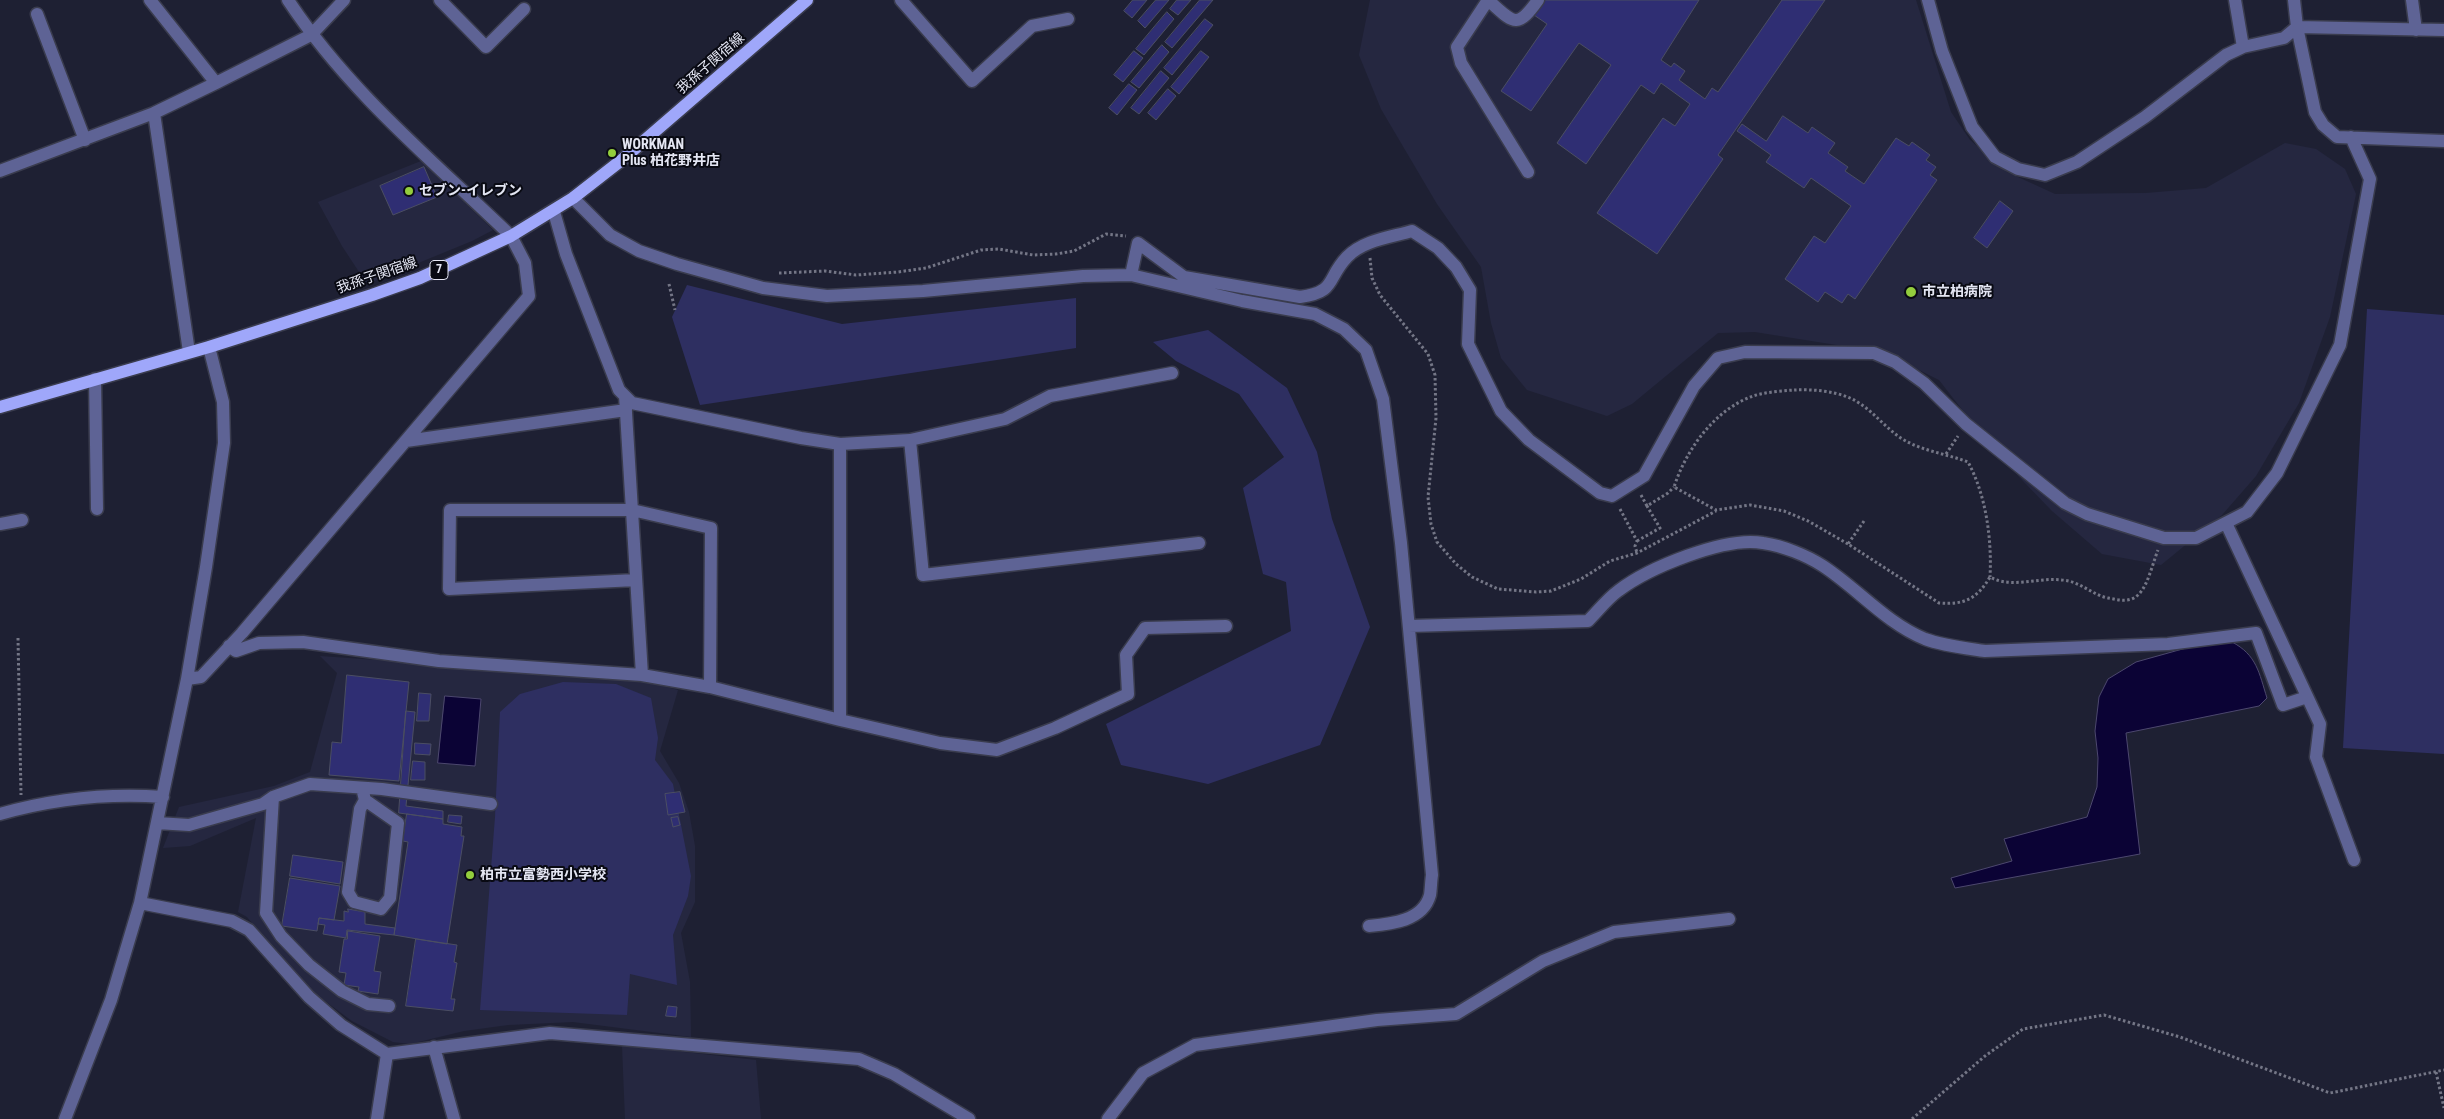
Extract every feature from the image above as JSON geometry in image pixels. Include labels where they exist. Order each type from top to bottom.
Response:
[{"type":"main road","name":"我孫子関宿線","points":[[0,407],[209,347],[420,278],[512,236],[554,212],[623,160],[807,0]]},
{"type":"street","points":[[150,0],[216,83]]},
{"type":"street","points":[[187,679],[201,677],[229,646],[529,296],[525,263],[512,236],[376,108],[311,36],[288,0]]},
{"type":"street","points":[[0,170],[154,113],[216,83],[311,36],[344,0]]},
{"type":"street","points":[[440,0],[486,47],[524,9]]},
{"type":"street","points":[[901,0],[972,81],[1032,26],[1068,19]]},
{"type":"street","points":[[1528,172],[1461,63],[1457,47],[1488,0],[1511,20],[1519,20],[1526,16],[1538,0]]},
{"type":"street","points":[[1928,0],[1942,51],[1972,127],[1995,157],[2018,169],[2045,175],[2077,162],[2145,117],[2226,55],[2244,47],[2284,38],[2297,27],[2444,30]]},
{"type":"street","points":[[2235,0],[2244,47]]},
{"type":"street","points":[[2294,0],[2297,27],[2315,112],[2323,125],[2337,137],[2444,141]]},
{"type":"street","points":[[2412,0],[2416,30]]},
{"type":"street","points":[[37,14],[85,140]]},
{"type":"street","points":[[154,113],[189,352]]},
{"type":"street","points":[[1131,275],[1138,243],[1184,277],[1300,297],[1318,294],[1328,285],[1348,256],[1367,244],[1412,231],[1438,248],[1456,266],[1470,290],[1468,344],[1501,410],[1529,440],[1600,493],[1612,496],[1644,476],[1694,386],[1718,358],[1745,352],[1874,353],[1895,362],[1924,384],[1966,424],[2065,503],[2087,514],[2164,538],[2196,538],[2247,512],[2277,473],[2340,345],[2370,180],[2351,137]]},
{"type":"street","points":[[574,198],[610,235],[640,251],[677,264],[763,288],[827,296],[923,291],[1083,276],[1131,275],[1242,301],[1315,314],[1344,329],[1366,350],[1384,399],[1432,875],[1430,897],[1418,912],[1404,921],[1369,926]]},
{"type":"street","points":[[554,212],[570,263],[619,390],[632,403],[801,438],[840,444],[910,440],[1005,419],[1050,396],[1172,374]]},
{"type":"street","points":[[65,1119],[111,1000],[140,903],[187,679],[224,442],[223,402],[209,347]]},
{"type":"street","points":[[95,379],[97,509]]},
{"type":"street","points":[[625,396],[642,675]]},
{"type":"street","points":[[406,441],[626,410]]},
{"type":"street","points":[[910,440],[923,574],[1199,543]]},
{"type":"street","points":[[840,444],[840,720]]},
{"type":"street","points":[[636,580],[449,590],[450,510],[632,510],[711,528],[710,687]]},
{"type":"street","points":[[0,524],[22,520]]},
{"type":"street","points":[[2226,523],[2320,724],[2316,756],[2354,860]]},
{"type":"street","points":[[1408,626],[1588,621],[1617,592],[1659,566],[1731,545],[1762,542],[1797,552],[1823,565],[1897,623],[1926,639],[1985,651],[2168,644],[2256,633],[2282,705],[2307,697]]},
{"type":"street","points":[[229,646],[236,651],[259,643],[303,642],[439,661],[642,675],[710,687],[940,743],[997,750],[1055,728],[1128,694],[1126,655],[1145,628],[1226,626]]},
{"type":"street","points":[[157,823],[189,826],[263,804],[274,797],[310,784],[364,794],[491,804]]},
{"type":"street","points":[[0,814],[22,808],[99,796],[124,794],[163,797]]},
{"type":"street","points":[[364,794],[398,823],[390,898],[381,909],[354,902],[348,892],[360,809],[364,794]]},
{"type":"street","points":[[274,797],[266,913],[281,936],[309,965],[342,991],[368,1004],[389,1006]]},
{"type":"street","points":[[140,903],[232,921],[248,930],[309,997],[341,1025],[388,1054],[550,1033],[859,1059],[894,1074],[969,1119]]},
{"type":"street","points":[[1108,1119],[1143,1073],[1195,1045],[1377,1020],[1456,1014],[1543,961],[1614,932],[1729,919]]},
{"type":"street","points":[[434,1047],[454,1119]]},
{"type":"street","points":[[377,1119],[388,1054]]},
{"type":"path","points":[[772,273],[825,271],[856,275],[898,272],[934,266],[980,250],[999,250],[1033,255],[1074,251],[1106,234],[1118,234],[1138,243]]},
{"type":"path","points":[[1367,244],[1372,278],[1380,295],[1428,354],[1435,375],[1436,418],[1429,508],[1436,542],[1456,564],[1472,577],[1498,589],[1536,592],[1551,591],[1566,586],[1610,562],[1638,553],[1716,510],[1750,505],[1768,507],[1808,521],[1848,544],[1939,603],[1955,604],[1970,600],[1982,590],[1990,577],[1990,550],[1979,482],[1968,462],[1925,449],[1903,439],[1864,405],[1848,397],[1808,390],[1776,391],[1753,396],[1733,406],[1710,426],[1694,444],[1679,470],[1674,487],[1648,506]]},
{"type":"path","points":[[669,284],[675,310]]},
{"type":"path","points":[[1946,454],[1966,424]]},
{"type":"path","points":[[1634,483],[1660,528],[1637,541],[1635,546],[1638,553]]},
{"type":"path","points":[[1674,487],[1716,510]]},
{"type":"path","points":[[1612,496],[1637,541]]},
{"type":"path","points":[[1848,544],[1864,520]]},
{"type":"path","points":[[1990,577],[2006,582],[2062,580],[2080,585],[2100,596],[2124,601],[2138,595],[2151,571],[2156,554]]},
{"type":"path","points":[[18,638],[22,808]]},
{"type":"path","points":[[1912,1119],[1985,1056],[2023,1029],[2104,1015],[2180,1037],[2330,1093],[2444,1070]]},
{"type":"path","points":[[2436,1072],[2444,1108]]},
{"type":"shaded area","name":"市立柏病院","points":[[1370,0],[1916,0],[1951,112],[1970,140],[2007,172],[2055,194],[2146,193],[2206,188],[2285,143],[2316,149],[2345,169],[2356,194],[2330,317],[2299,403],[2256,476],[2222,515],[2161,565],[2102,554],[2052,511],[1995,452],[1939,380],[1899,360],[1868,350],[1755,332],[1718,333],[1632,404],[1607,416],[1527,390],[1501,358],[1491,323],[1481,267],[1437,204],[1381,109],[1359,55]]},
{"type":"shaded area","points":[[421,161],[493,230],[472,241],[367,284],[342,246],[318,202]]},
{"type":"shaded area","points":[[687,285],[842,324],[1076,298],[1076,348],[700,405],[672,317]]},
{"type":"shaded area","points":[[2367,309],[2444,315],[2444,754],[2343,748]]},
{"type":"shaded area","points":[[1208,330],[1287,388],[1317,452],[1332,519],[1370,627],[1320,745],[1208,784],[1121,765],[1106,724],[1291,631],[1286,582],[1263,574],[1243,488],[1284,457],[1239,394],[1176,361],[1153,342]]},
{"type":"shaded area","points":[[2232,642],[2247,653],[2259,673],[2267,698],[2259,706],[2126,733],[2140,854],[1955,888],[1951,878],[2012,861],[2004,839],[2087,817],[2097,787],[2098,758],[2095,731],[2099,697],[2108,679],[2136,662],[2204,643]]},
{"type":"shaded area","name":"柏市立富勢西小学校","points":[[320,656],[632,678],[678,690],[660,751],[679,783],[689,812],[695,846],[695,902],[681,933],[690,982],[691,1037],[573,1022],[508,1025],[464,1031],[410,1044],[393,1042],[352,1021],[302,984],[247,917],[238,912],[256,818],[190,846],[163,848],[179,807],[274,786],[310,772],[337,673]]},
{"type":"shaded area","points":[[563,682],[616,684],[651,698],[658,738],[655,760],[673,784],[691,876],[688,896],[673,935],[677,985],[630,974],[627,1015],[480,1010],[495,817],[500,712],[520,694]]},
{"type":"shaded area","points":[[445,696],[481,699],[475,766],[438,763]]},
{"type":"shaded area","points":[[622,1045],[756,1060],[761,1119],[625,1119]]},
{"type":"building","points":[[1133,0],[1147,0],[1132,18],[1124,11]]},
{"type":"building","points":[[1156,0],[1169,0],[1145,28],[1138,21]]},
{"type":"building","points":[[1177,0],[1191,0],[1178,15],[1170,9]]},
{"type":"building","points":[[1200,0],[1213,0],[1172,48],[1165,42]]},
{"type":"building","points":[[1545,0],[1699,0],[1661,60],[1671,67],[1674,63],[1685,71],[1679,80],[1705,99],[1712,88],[1718,92],[1782,0],[1825,0],[1718,155],[1723,159],[1657,254],[1597,213],[1663,118],[1675,126],[1690,104],[1661,83],[1654,94],[1641,85],[1586,164],[1557,143],[1611,65],[1579,43],[1531,111],[1501,91],[1547,24],[1534,15]]},
{"type":"building","points":[[1167,12],[1174,19],[1144,55],[1136,49]]},
{"type":"building","points":[[1205,19],[1213,25],[1172,75],[1164,68]]},
{"type":"building","points":[[1162,45],[1169,52],[1139,88],[1131,82]]},
{"type":"building","points":[[1134,51],[1143,58],[1123,82],[1114,75]]},
{"type":"building","points":[[1201,51],[1209,57],[1179,94],[1171,87]]},
{"type":"building","points":[[1161,71],[1169,78],[1139,114],[1131,108]]},
{"type":"building","points":[[1129,84],[1137,90],[1117,115],[1109,108]]},
{"type":"building","points":[[1168,89],[1176,96],[1156,120],[1148,113]]},
{"type":"building","points":[[1783,116],[1808,133],[1812,127],[1835,143],[1828,153],[1848,167],[1845,171],[1864,184],[1896,138],[1909,146],[1912,142],[1930,155],[1926,160],[1936,167],[1930,175],[1937,180],[1855,299],[1848,294],[1842,303],[1825,292],[1818,302],[1785,279],[1814,236],[1825,243],[1851,206],[1811,178],[1804,188],[1766,162],[1771,155],[1737,131],[1742,124],[1766,141]]},
{"type":"building","name":"セブン-イレブン","points":[[424,167],[437,197],[393,215],[380,186]]},
{"type":"building","points":[[2000,201],[2013,211],[1987,248],[1974,238]]},
{"type":"building","points":[[347,675],[409,682],[399,781],[329,775],[332,742],[341,743]]},
{"type":"building","points":[[419,693],[431,694],[429,721],[417,721]]},
{"type":"building","points":[[406,711],[415,712],[406,806],[443,811],[443,819],[399,813]]},
{"type":"building","points":[[415,743],[431,744],[430,755],[415,754]]},
{"type":"building","points":[[413,761],[425,762],[425,780],[411,780]]},
{"type":"building","points":[[680,792],[685,812],[668,815],[665,794]]},
{"type":"building","points":[[407,814],[443,819],[443,824],[462,827],[461,836],[464,836],[447,944],[394,935],[408,842],[403,841]]},
{"type":"building","points":[[449,815],[462,816],[461,824],[448,822]]},
{"type":"building","points":[[678,817],[680,825],[673,827],[671,818]]},
{"type":"building","points":[[293,855],[343,862],[340,884],[290,876]]},
{"type":"building","points":[[290,878],[340,886],[334,920],[319,918],[317,931],[282,926]]},
{"type":"building","points":[[348,909],[365,912],[365,924],[395,928],[394,935],[347,930],[346,938],[323,934],[325,925],[318,924],[319,918],[344,921],[344,911],[348,912]]},
{"type":"building","points":[[348,931],[380,936],[374,971],[381,972],[378,994],[358,991],[359,987],[344,985],[346,973],[339,972],[344,939],[347,939]]},
{"type":"building","points":[[416,939],[457,945],[454,962],[457,963],[451,999],[455,999],[453,1011],[406,1006]]},
{"type":"building","points":[[668,1006],[677,1007],[676,1017],[666,1016]]},
{"type":"place","name":"WORKMAN Plus 柏花野井店","points":[[612,153]]},
{"type":"place","name":"セブン-イレブン","points":[[409,191]]},
{"type":"place","name":"市立柏病院","points":[[1911,292]]},
{"type":"place","name":"柏市立富勢西小学校","points":[[470,875]]}]
